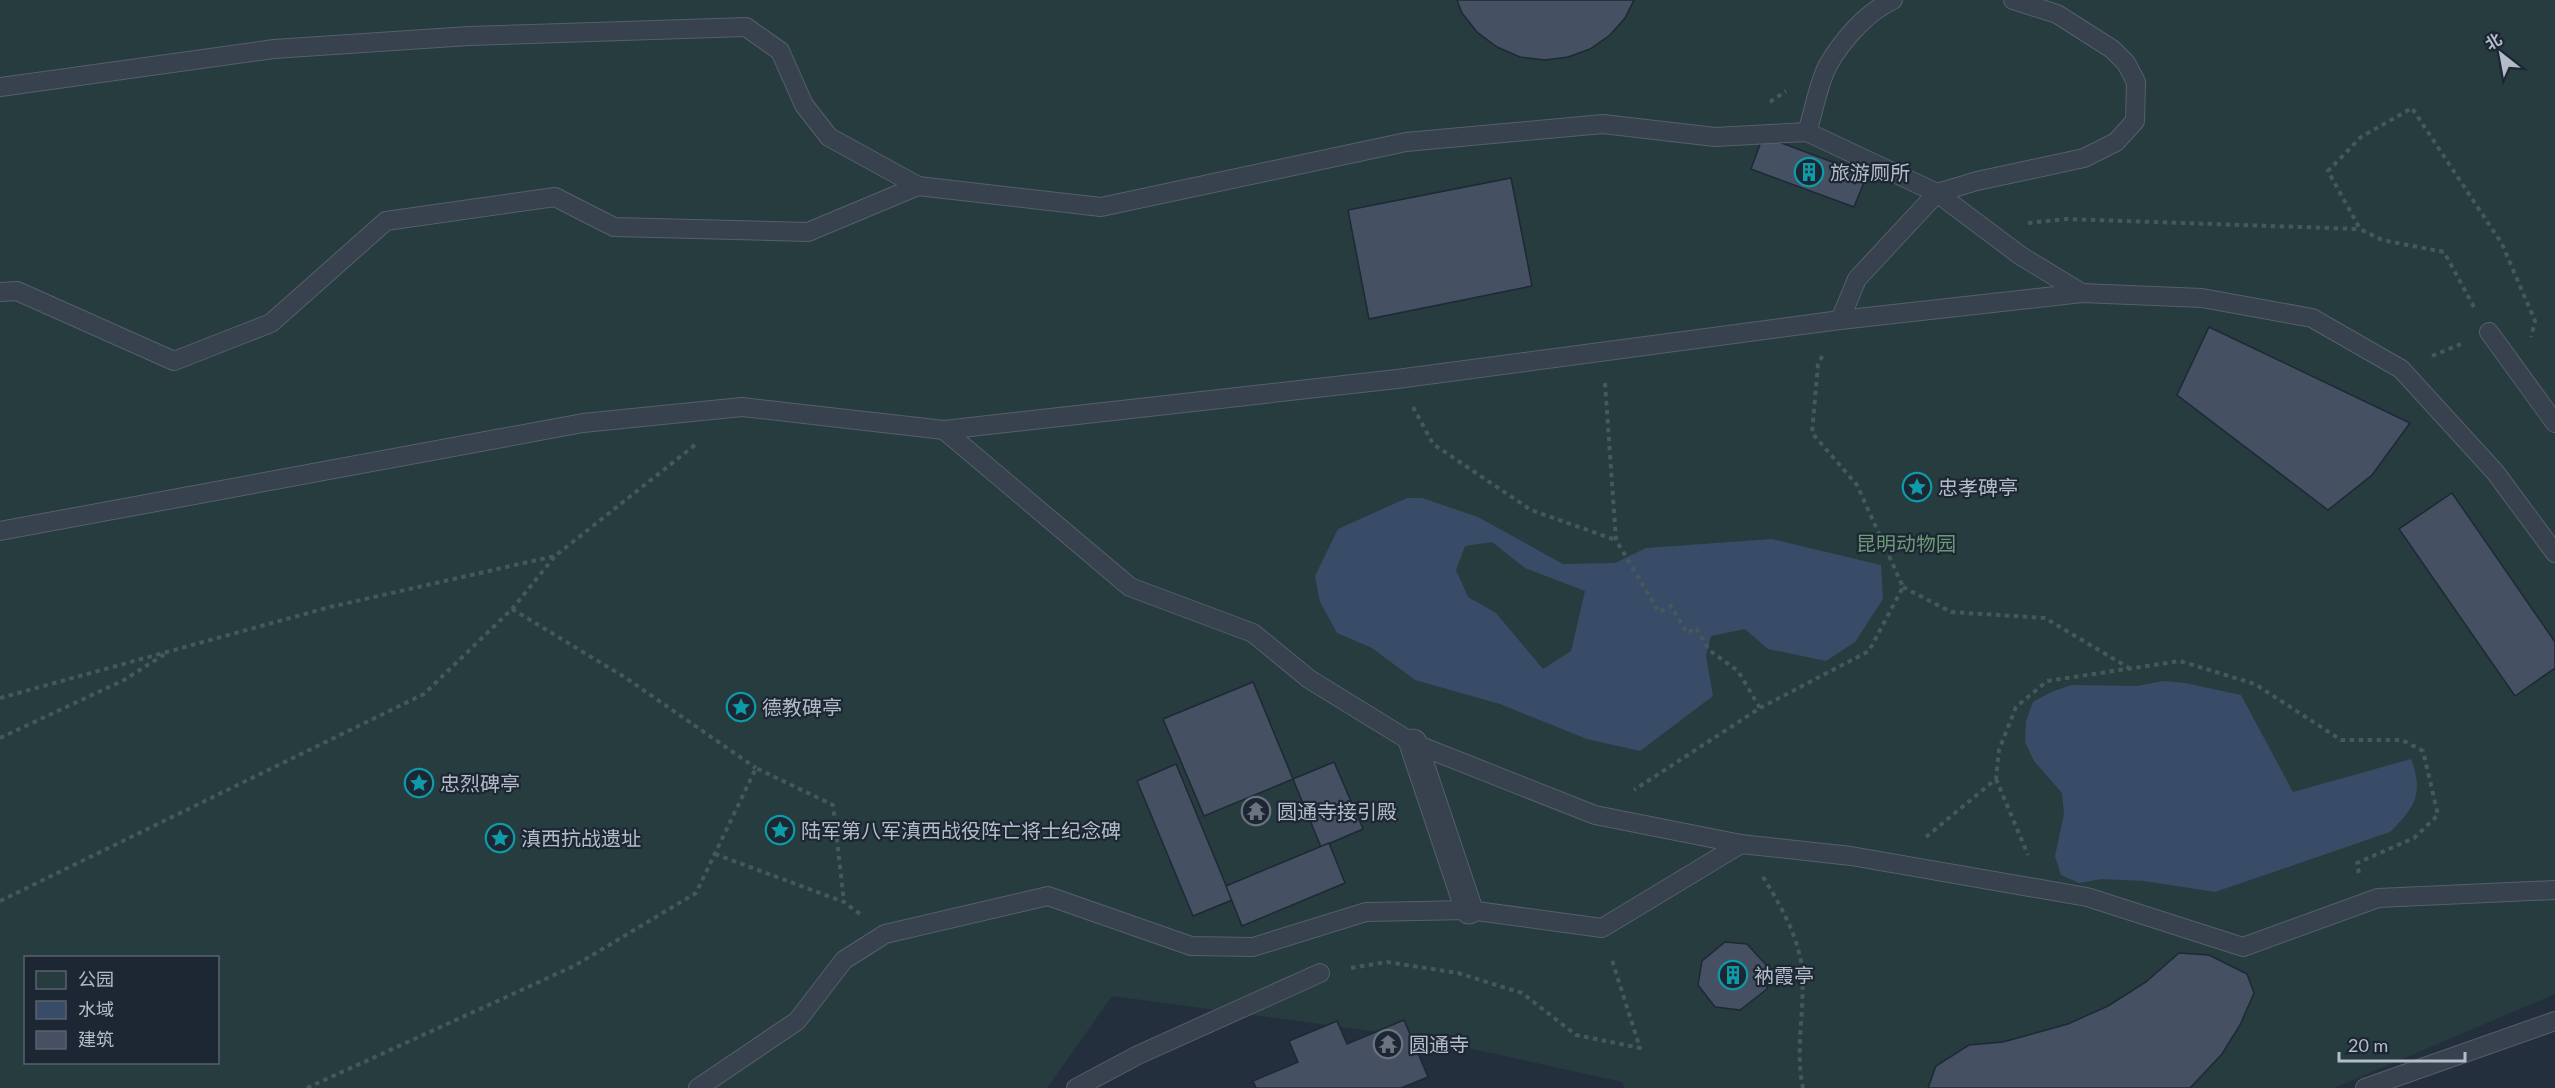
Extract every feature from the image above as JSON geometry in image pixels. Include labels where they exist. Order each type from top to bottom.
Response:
[{"type":"street","points":[[1413,743],[1469,910]]},
{"type":"lane","points":[[1807,132],[1828,66],[1852,33],[1879,6],[1893,0]]},
{"type":"lane","points":[[1840,320],[1857,279],[1936,193],[1977,181],[2084,158],[2116,142],[2135,121],[2136,82],[2126,63],[2112,49],[2057,14],[2013,0]]},
{"type":"lane","points":[[0,87],[274,49],[469,36],[746,27],[780,51],[804,105],[829,137],[918,186],[1101,207],[1406,142],[1603,124],[1715,137],[1807,132],[1936,193],[2021,256],[2082,293]]},
{"type":"lane","points":[[0,292],[17,291],[174,361],[271,323],[386,220],[555,197],[614,227],[808,232],[918,186]]},
{"type":"lane","points":[[0,531],[583,423],[742,407],[944,430],[1397,379],[1840,320],[2082,293],[2202,298],[2312,318],[2401,369],[2494,472],[2555,553]]},
{"type":"lane","points":[[2488,332],[2555,423]]},
{"type":"lane","points":[[944,430],[1130,587],[1253,633],[1309,679],[1413,743],[1595,815],[1741,844],[1851,856],[2087,897],[2243,947],[2378,897],[2555,890]]},
{"type":"lane","points":[[698,1088],[797,1021],[844,960],[885,934],[1048,896],[1191,946],[1253,947],[1366,912],[1469,910],[1602,928],[1741,844]]},
{"type":"lane","points":[[1076,1088],[1138,1055],[1320,973]]},
{"type":"lane","points":[[2365,1088],[2555,1021]]},
{"type":"path","points":[[1766,104],[1828,66]]},
{"type":"path","points":[[2360,229],[2328,171],[2361,137],[2412,108],[2502,244],[2535,321],[2522,378]]},
{"type":"path","points":[[1994,235],[2011,225],[2066,219],[2360,229],[2382,240],[2444,252],[2488,332],[2401,369]]},
{"type":"path","points":[[1840,320],[1818,364],[1812,433],[1857,485],[1903,587],[1951,612],[2045,618],[2130,668]]},
{"type":"path","points":[[1602,352],[1616,540],[1659,612],[1671,606],[1687,633],[1696,628],[1709,650],[1738,671],[1760,708]]},
{"type":"path","points":[[1397,379],[1433,444],[1531,510],[1616,540]]},
{"type":"path","points":[[0,901],[424,694],[512,609],[555,556],[742,407]]},
{"type":"path","points":[[0,698],[330,608],[555,556]]},
{"type":"path","points":[[1595,815],[1760,708],[1869,651],[1903,587]]},
{"type":"path","points":[[512,609],[626,678],[756,768],[833,805],[844,902]]},
{"type":"path","points":[[0,738],[124,680],[170,650]]},
{"type":"path","points":[[2042,889],[1996,779],[1999,750],[2016,707],[2047,681],[2180,661],[2254,684],[2341,740],[2402,740],[2423,751],[2438,815],[2414,838],[2357,863],[2365,903]]},
{"type":"path","points":[[307,1088],[574,966],[696,893],[756,768]]},
{"type":"path","points":[[1893,864],[1996,779]]},
{"type":"path","points":[[1741,844],[1778,901],[1796,943],[1801,963],[1803,1088]]},
{"type":"path","points":[[715,854],[844,902],[885,934]]},
{"type":"path","points":[[1320,973],[1387,962],[1458,972],[1522,993],[1576,1035],[1640,1048],[1602,928]]},
{"type":"green space","name":"昆明动物园","points":[[0,0],[2555,0],[2555,994],[2334,1088],[1625,1088],[1622,1082],[1424,1038],[1112,996],[1047,1088],[0,1088]]},
{"type":"water","points":[[1407,498],[1422,498],[1478,517],[1563,564],[1615,563],[1646,548],[1772,539],[1881,565],[1883,599],[1855,642],[1826,661],[1768,649],[1745,629],[1711,636],[1706,656],[1713,696],[1640,751],[1587,739],[1500,704],[1415,680],[1372,648],[1337,633],[1320,602],[1315,576],[1338,529]],"holes":[[[1492,542],[1525,568],[1585,591],[1571,651],[1543,669],[1496,613],[1468,597],[1456,570],[1465,546]]]},
{"type":"water","points":[[2163,681],[2185,683],[2241,695],[2293,792],[2411,759],[2417,781],[2415,799],[2406,815],[2390,832],[2215,892],[2144,881],[2102,879],[2079,883],[2061,875],[2055,856],[2064,814],[2062,793],[2034,761],[2025,742],[2026,721],[2033,702],[2051,692],[2072,685],[2137,686]]},
{"type":"building","points":[[1457,0],[1634,0],[1625,18],[1610,35],[1590,49],[1568,57],[1545,60],[1520,57],[1497,47],[1477,32],[1462,13]]},
{"type":"building","name":"旅游厕所","points":[[1763,136],[1867,175],[1854,207],[1751,169]]},
{"type":"building","points":[[1511,178],[1532,286],[1369,319],[1348,210]]},
{"type":"building","points":[[2209,327],[2410,423],[2372,475],[2328,510],[2177,395]]},
{"type":"building","points":[[2452,493],[2555,642],[2555,668],[2515,696],[2399,529]]},
{"type":"building","points":[[1253,682],[1293,779],[1204,816],[1163,719]]},
{"type":"building","points":[[1334,762],[1363,829],[1321,847],[1293,779]]},
{"type":"building","points":[[1176,764],[1232,900],[1193,916],[1137,781]]},
{"type":"building","points":[[1329,843],[1345,883],[1242,926],[1226,886]]},
{"type":"building","name":"衲霞亭","points":[[1725,942],[1747,944],[1767,966],[1767,989],[1740,1010],[1715,1007],[1698,985],[1702,961]]},
{"type":"building","points":[[2179,953],[2209,955],[2247,974],[2254,993],[2240,1025],[2222,1054],[2190,1088],[1928,1088],[1936,1066],[1969,1045],[2003,1042],[2068,1024],[2108,1006],[2146,982]]},
{"type":"building","points":[[1404,1020],[1428,1077],[1401,1088],[1256,1088],[1253,1081],[1298,1062],[1289,1041],[1337,1021],[1347,1044]]},
{"type":"place","name":"旅游厕所","points":[[1809,172]]},
{"type":"place","name":"忠孝碑亭","points":[[1917,487]]},
{"type":"place","name":"德教碑亭","points":[[741,707]]},
{"type":"place","name":"忠烈碑亭","points":[[419,783]]},
{"type":"place","name":"圆通寺接引殿","points":[[1256,811]]},
{"type":"place","name":"陆军第八军滇西战役阵亡将士纪念碑","points":[[780,830]]},
{"type":"place","name":"滇西抗战遗址","points":[[500,838]]},
{"type":"place","name":"衲霞亭","points":[[1733,975]]},
{"type":"place","name":"圆通寺","points":[[1388,1044]]}]
